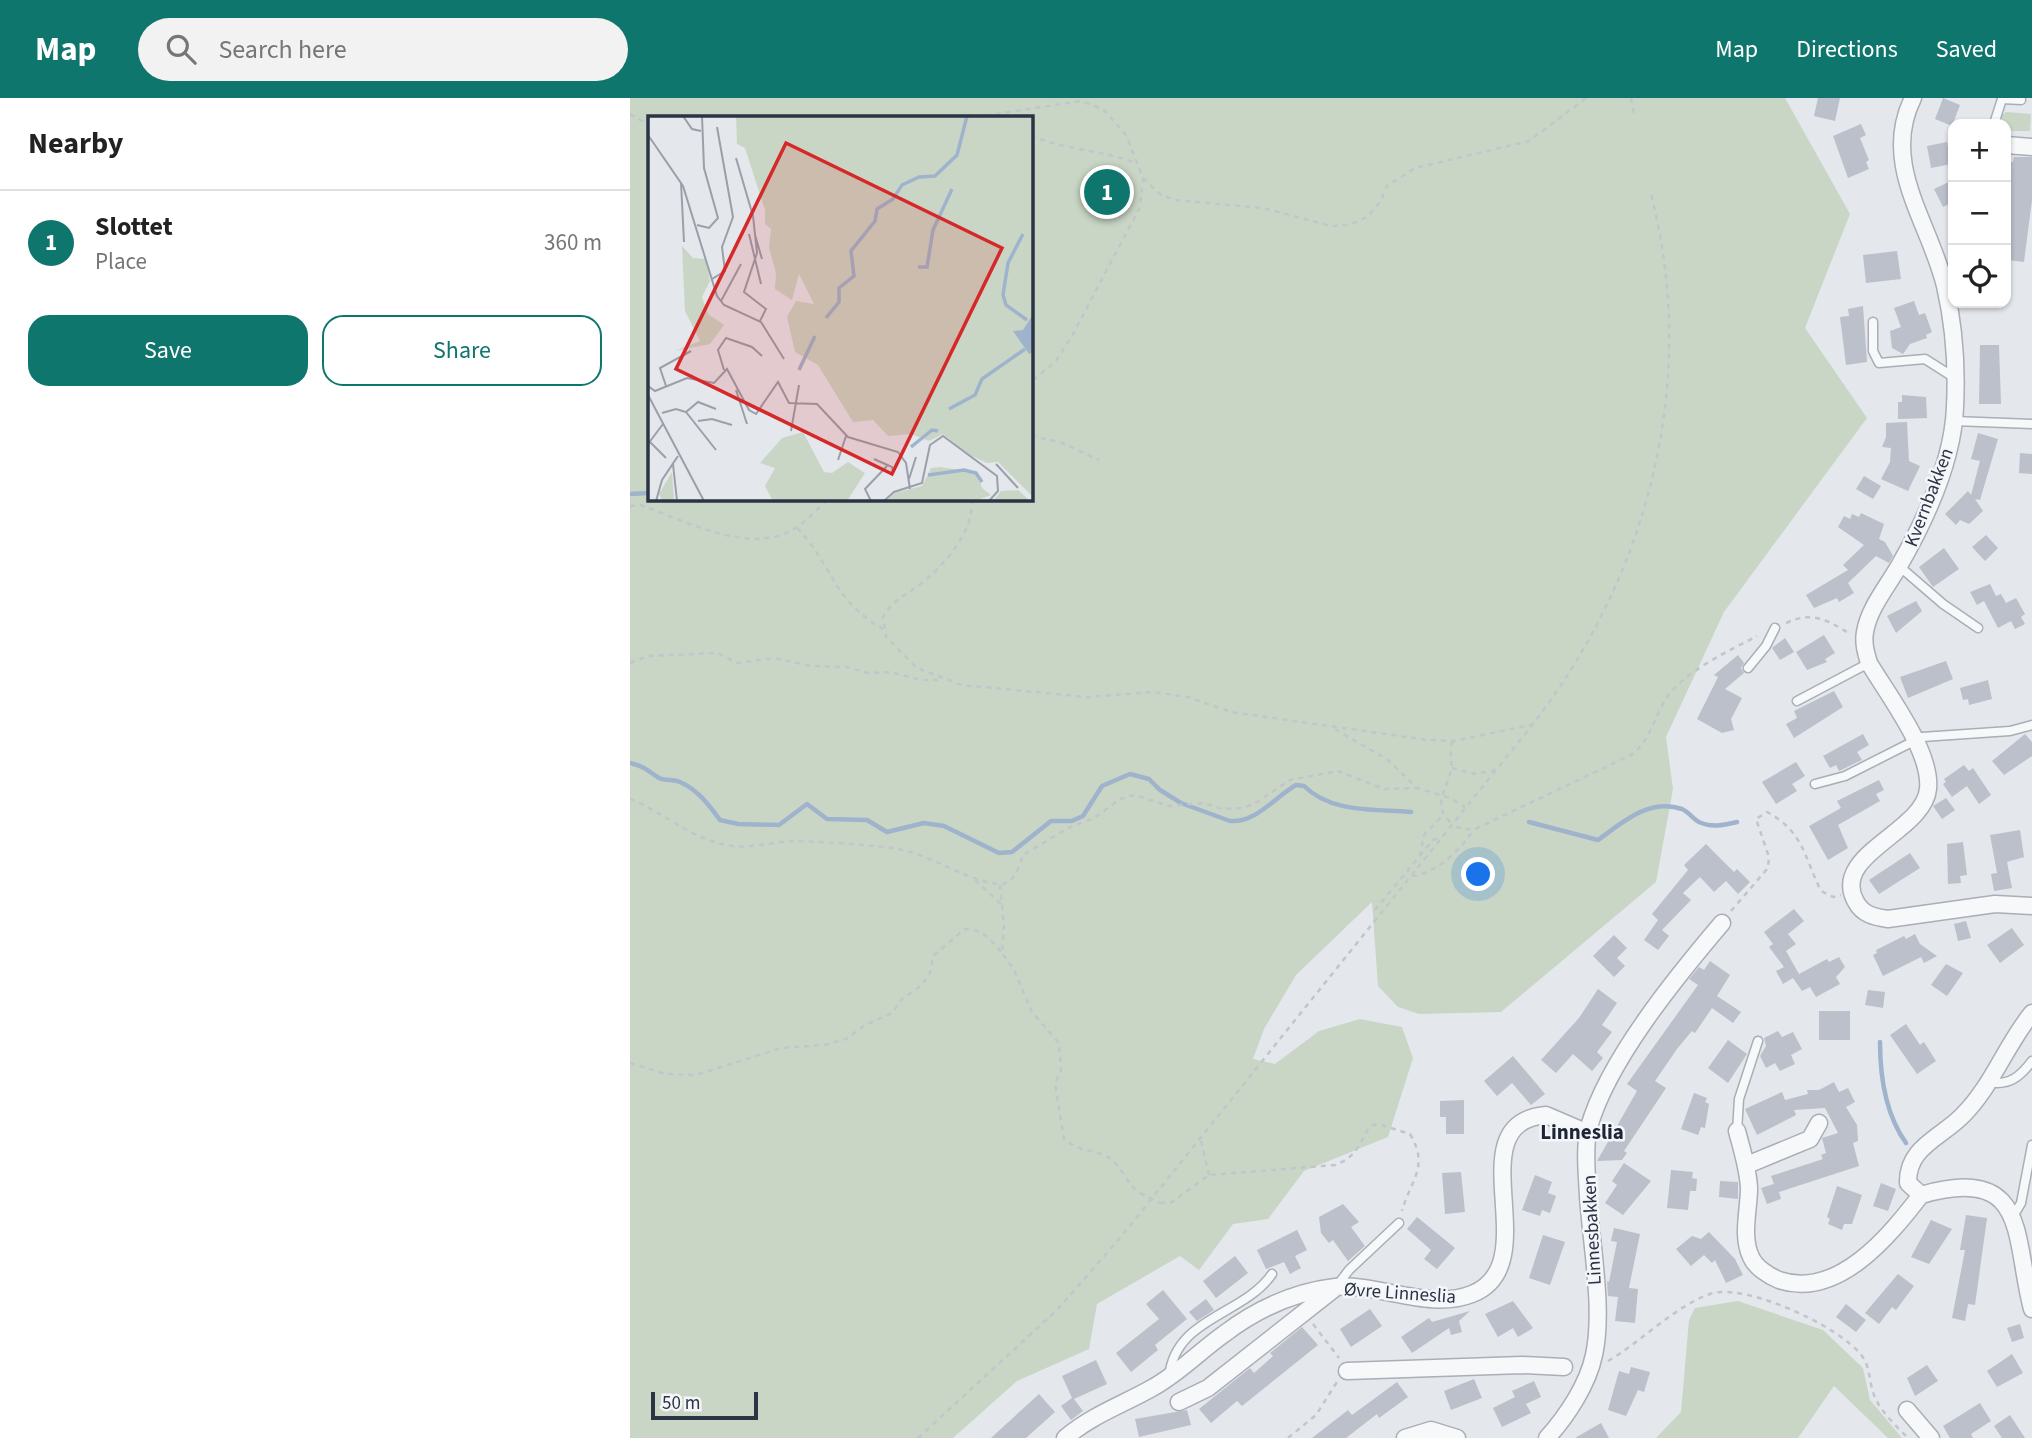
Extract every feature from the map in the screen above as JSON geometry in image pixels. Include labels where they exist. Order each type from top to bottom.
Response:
[{"type":"street","name":"Kvernbakken","points":[[1851,894],[1852,874],[1866,857],[1919,811],[1926,801],[1929,786],[1914,740],[1869,663],[1865,643],[1865,632],[1873,611],[1899,566],[1940,478],[1954,421],[1953,334],[1945,288],[1913,203],[1902,161],[1902,135],[1913,98]]},
{"type":"street","points":[[2011,145],[2032,147]]},
{"type":"street","points":[[1851,894],[1858,907],[1872,917],[1888,919],[1995,904],[2032,906]]},
{"type":"street","name":"Linnesbakken","points":[[1547,1438],[1567,1412],[1588,1372],[1596,1333],[1588,1190],[1588,1133],[1602,1097],[1639,1032],[1722,923]]},
{"type":"street","points":[[1922,1195],[1908,1182],[1912,1159],[1964,1115],[1988,1083],[2032,1013]]},
{"type":"street","name":"Øvre Linneslia","points":[[1065,1438],[1092,1418],[1154,1388],[1254,1314],[1301,1294],[1336,1287],[1449,1298],[1470,1295],[1482,1289],[1495,1276],[1504,1258],[1502,1163],[1510,1135],[1521,1124],[1546,1115],[1588,1133]]},
{"type":"street","points":[[1747,1165],[1810,1139],[1819,1123]]},
{"type":"street","points":[[1737,1131],[1747,1165],[1747,1239],[1751,1257],[1772,1278],[1784,1282],[1817,1281],[1856,1264],[1879,1245],[1922,1195],[1940,1190],[1979,1188],[2001,1200],[2014,1215],[2032,1309]]},
{"type":"street","points":[[1179,1402],[1208,1388],[1336,1287]]},
{"type":"street","points":[[1347,1371],[1522,1365],[1564,1367]]},
{"type":"street","points":[[1907,1410],[1931,1438]]},
{"type":"street","points":[[1405,1438],[1431,1430],[1457,1438]]},
{"type":"lane","points":[[1996,119],[2002,99],[2021,100]]},
{"type":"lane","points":[[1872,322],[1873,351],[1879,363],[1925,359],[1955,378]]},
{"type":"lane","points":[[1954,421],[2032,424]]},
{"type":"lane","points":[[1899,566],[1943,604],[1978,628]]},
{"type":"lane","points":[[1748,668],[1766,646],[1775,628]]},
{"type":"lane","points":[[1797,701],[1869,663]]},
{"type":"lane","points":[[1815,784],[1846,776],[1914,740],[1943,734],[2010,730],[2032,725]]},
{"type":"lane","points":[[1737,1131],[1739,1099],[1758,1041]]},
{"type":"lane","points":[[1988,1083],[2000,1085],[2012,1080],[2032,1061]]},
{"type":"lane","points":[[2014,1215],[2021,1203],[2032,1145]]},
{"type":"lane","points":[[1336,1287],[1349,1270],[1399,1223]]},
{"type":"lane","points":[[1169,1377],[1173,1356],[1194,1329],[1256,1292],[1272,1273]]},
{"type":"lane","points":[[1564,1367],[1588,1372]]},
{"type":"path","points":[[991,116],[1082,101],[1092,103],[1103,109],[1126,135],[1143,178],[1161,195],[1175,200],[1263,208],[1331,226],[1349,225],[1367,217],[1380,202],[1387,186],[1415,168],[1529,141],[1586,98]]},
{"type":"path","points":[[1631,98],[1634,113]]},
{"type":"path","points":[[630,114],[648,124]]},
{"type":"path","points":[[1032,135],[1048,143],[1112,153],[1136,163]]},
{"type":"path","points":[[1032,381],[1056,360],[1114,263],[1140,207],[1143,178]]},
{"type":"path","points":[[918,1438],[1058,1309],[1201,1140],[1533,724],[1573,670],[1607,607],[1641,522],[1656,469],[1668,386],[1670,320],[1663,247],[1651,194]]},
{"type":"path","points":[[1032,436],[1060,442],[1099,460]]},
{"type":"path","points":[[630,506],[640,505],[741,539],[777,536],[796,528],[829,500]]},
{"type":"path","points":[[972,500],[964,533],[942,565],[889,607],[883,617],[886,637],[917,668],[946,680],[998,691],[1053,692],[1087,697],[1153,692],[1188,697],[1231,712],[1453,741],[1533,724]]},
{"type":"path","points":[[796,528],[806,538],[845,600],[883,629]]},
{"type":"path","points":[[1412,876],[1423,875],[1437,867],[1473,830],[1631,755],[1642,746],[1670,693],[1687,677],[1775,628],[1801,616],[1817,616],[1865,643]]},
{"type":"path","points":[[630,663],[648,656],[718,653],[737,663],[775,658],[811,666],[846,667],[868,673],[890,672],[921,681],[946,680]]},
{"type":"path","points":[[1332,727],[1388,760],[1407,775],[1417,788]]},
{"type":"path","points":[[1450,822],[1444,815],[1440,797],[1452,767],[1448,754],[1453,741]]},
{"type":"path","points":[[1452,767],[1475,774],[1496,770]]},
{"type":"path","points":[[630,799],[657,809],[685,830],[727,845],[794,841],[903,849],[975,880],[1000,885],[1010,881],[1017,872],[1023,855],[1068,828],[1094,818],[1120,799],[1134,795],[1169,806],[1203,803],[1222,809],[1242,808],[1254,804],[1290,780],[1338,771],[1384,789],[1417,788],[1440,797],[1450,797],[1466,808]]},
{"type":"path","points":[[1722,923],[1768,868],[1769,857],[1756,819],[1767,812],[1793,831],[1806,849],[1821,891],[1833,897],[1851,894]]},
{"type":"path","points":[[1420,856],[1424,835],[1444,815]]},
{"type":"path","points":[[1456,827],[1473,830]]},
{"type":"path","points":[[1375,911],[1433,840],[1444,836]]},
{"type":"path","points":[[975,880],[1001,904]]},
{"type":"path","points":[[1000,885],[1004,926],[1002,953]]},
{"type":"path","points":[[630,1063],[666,1073],[696,1075],[781,1048],[824,1045],[846,1039],[864,1025],[892,1013],[902,999],[922,985],[930,973],[933,956],[965,929],[974,929],[989,937],[1002,953],[1014,970],[1032,1012],[1059,1043],[1061,1070],[1055,1084],[1064,1139],[1085,1152],[1107,1156],[1116,1163],[1127,1182],[1140,1193],[1160,1203],[1172,1202],[1209,1175],[1335,1165],[1350,1159],[1360,1148],[1370,1126],[1378,1124],[1410,1134],[1419,1153],[1415,1184],[1404,1203],[1399,1223]]},
{"type":"path","points":[[1201,1140],[1209,1175]]},
{"type":"path","points":[[1588,1372],[1614,1358],[1699,1299],[1718,1292],[1738,1293],[1806,1315],[1850,1343],[1868,1366],[1875,1398],[1908,1438]]},
{"type":"path","points":[[1288,1438],[1316,1415],[1347,1371],[1327,1338],[1305,1313]]},
{"type":"green space","points":[[630,98],[1785,98],[1850,214],[1805,328],[1867,418],[1724,612],[1666,737],[1673,789],[1656,882],[1501,1012],[1419,1014],[1398,1007],[1378,986],[1372,902],[1296,975],[1264,1029],[1253,1059],[1275,1064],[1319,1031],[1360,1019],[1402,1027],[1413,1058],[1388,1137],[1304,1171],[1268,1219],[1233,1224],[1199,1270],[1180,1256],[1097,1304],[1089,1349],[1017,1381],[953,1438],[630,1438]]},
{"type":"green space","points":[[2006,112],[2031,114],[2030,131],[2011,131],[2011,119],[2002,119]]},
{"type":"green space","points":[[1738,1301],[1823,1330],[1863,1368],[1870,1400],[1902,1438],[1888,1438],[1834,1386],[1798,1438],[1656,1438],[1681,1412],[1689,1320],[1695,1308]]},
{"type":"building","points":[[1818,98],[1840,98],[1835,121],[1814,116]]},
{"type":"building","points":[[1943,98],[1960,105],[1955,119],[1948,119],[1948,124],[1935,119]]},
{"type":"building","points":[[1861,124],[1866,135],[1860,138],[1869,160],[1866,162],[1869,169],[1848,178],[1833,136]]},
{"type":"building","points":[[1947,142],[1948,165],[1931,168],[1927,146]]},
{"type":"building","points":[[2014,157],[2032,157],[2032,200],[2024,262],[2011,260]]},
{"type":"building","points":[[1948,182],[1948,204],[1943,207],[1934,189]]},
{"type":"building","points":[[1897,251],[1901,279],[1866,283],[1863,255]]},
{"type":"building","points":[[1914,301],[1919,315],[1925,313],[1932,332],[1926,335],[1927,338],[1910,344],[1903,354],[1892,348],[1890,331],[1901,327],[1894,308]]},
{"type":"building","points":[[1863,306],[1867,362],[1846,365],[1840,317],[1849,316],[1848,309]]},
{"type":"building","points":[[1980,345],[1999,345],[2001,404],[1979,404]]},
{"type":"building","points":[[1902,395],[1926,397],[1927,418],[1898,419],[1898,402],[1902,402]]},
{"type":"building","points":[[1907,422],[1909,461],[1920,466],[1908,491],[1881,479],[1890,462],[1891,448],[1882,447],[1886,437],[1886,423]]},
{"type":"building","points":[[1978,433],[1998,439],[1980,500],[1975,499],[1983,511],[1969,524],[1960,520],[1956,525],[1945,514],[1968,491],[1971,495],[1980,461],[1971,459]]},
{"type":"building","points":[[2020,453],[2032,454],[2032,474],[2019,473]]},
{"type":"building","points":[[1864,476],[1881,486],[1873,499],[1856,489]]},
{"type":"building","points":[[1861,513],[1884,524],[1879,539],[1885,542],[1893,556],[1889,563],[1876,556],[1848,583],[1854,593],[1839,602],[1837,598],[1814,608],[1806,595],[1848,570],[1843,565],[1864,545],[1838,527],[1844,516],[1850,519],[1852,514],[1859,517]]},
{"type":"building","points":[[1986,535],[1998,548],[1985,561],[1972,547]]},
{"type":"building","points":[[1944,548],[1959,569],[1933,587],[1919,567]]},
{"type":"building","points":[[1990,584],[1996,596],[2001,594],[2006,603],[2016,598],[2025,614],[2021,617],[2025,624],[2015,629],[2011,621],[1998,628],[1984,601],[1977,605],[1970,592]]},
{"type":"building","points":[[1916,601],[1922,611],[1896,633],[1887,616]]},
{"type":"building","points":[[1824,635],[1835,653],[1825,659],[1827,662],[1807,670],[1796,652]]},
{"type":"building","points":[[1785,638],[1794,652],[1780,660],[1772,648]]},
{"type":"building","points":[[1738,655],[1744,663],[1741,668],[1744,673],[1725,689],[1742,698],[1731,719],[1734,730],[1722,733],[1697,719],[1718,677],[1714,675]]},
{"type":"building","points":[[1946,661],[1953,679],[1908,698],[1900,677]]},
{"type":"building","points":[[1988,680],[1992,699],[1969,705],[1968,699],[1963,700],[1960,688]]},
{"type":"building","points":[[1834,691],[1843,707],[1794,738],[1786,724],[1797,718],[1794,711]]},
{"type":"building","points":[[1863,734],[1869,745],[1857,752],[1862,760],[1839,771],[1836,765],[1830,768],[1823,756]]},
{"type":"building","points":[[2025,734],[2032,742],[2032,756],[2004,775],[1992,761]]},
{"type":"building","points":[[1796,762],[1805,776],[1792,784],[1797,791],[1776,804],[1762,782]]},
{"type":"building","points":[[1964,765],[1969,771],[1973,768],[1991,795],[1979,804],[1967,786],[1952,797],[1943,784],[1946,782],[1944,779]]},
{"type":"building","points":[[1879,780],[1884,790],[1876,794],[1880,801],[1838,825],[1848,848],[1828,860],[1809,826],[1841,808],[1837,801]]},
{"type":"building","points":[[1946,798],[1955,810],[1942,819],[1933,806]]},
{"type":"building","points":[[2020,830],[2024,857],[2007,862],[2012,888],[1994,891],[1991,874],[1997,873],[1990,835]]},
{"type":"building","points":[[1963,842],[1967,875],[1960,876],[1961,883],[1948,884],[1947,844]]},
{"type":"building","points":[[1706,844],[1734,872],[1737,869],[1750,882],[1738,894],[1726,881],[1714,892],[1700,877],[1683,893],[1691,900],[1662,930],[1669,936],[1658,950],[1644,940],[1658,920],[1652,914],[1688,870],[1684,865]]},
{"type":"building","points":[[1910,853],[1920,868],[1879,894],[1869,880]]},
{"type":"building","points":[[1794,909],[1804,921],[1788,934],[1796,944],[1786,951],[1799,974],[1827,959],[1829,962],[1839,957],[1845,967],[1836,977],[1840,984],[1816,997],[1810,987],[1802,991],[1793,978],[1783,984],[1776,971],[1784,967],[1769,947],[1773,944],[1764,932]]},
{"type":"building","points":[[1966,921],[1971,938],[1958,941],[1954,924]]},
{"type":"building","points":[[2012,928],[2024,945],[2000,963],[1987,945]]},
{"type":"building","points":[[1915,934],[1920,944],[1937,956],[1924,963],[1921,957],[1883,976],[1873,955],[1877,953],[1876,950],[1904,936],[1906,939]]},
{"type":"building","points":[[1614,935],[1627,948],[1617,958],[1625,966],[1614,977],[1593,956]]},
{"type":"building","points":[[1710,961],[1730,975],[1717,996],[1741,1012],[1733,1023],[1712,1008],[1695,1033],[1692,1031],[1677,1049],[1655,1081],[1666,1088],[1624,1151],[1627,1153],[1622,1160],[1597,1161],[1637,1091],[1627,1084],[1698,985],[1689,979],[1699,967],[1704,970]]},
{"type":"building","points":[[1946,964],[1963,973],[1947,996],[1931,985]]},
{"type":"building","points":[[1598,989],[1617,1003],[1602,1025],[1612,1032],[1597,1052],[1603,1058],[1592,1071],[1573,1054],[1556,1073],[1541,1060],[1579,1018]]},
{"type":"building","points":[[1868,990],[1885,992],[1883,1008],[1865,1005]]},
{"type":"building","points":[[1819,1011],[1850,1011],[1850,1040],[1819,1040]]},
{"type":"building","points":[[1906,1024],[1920,1045],[1924,1042],[1936,1061],[1917,1074],[1890,1035]]},
{"type":"building","points":[[1778,1031],[1782,1037],[1793,1032],[1802,1049],[1791,1055],[1795,1064],[1780,1071],[1775,1063],[1766,1068],[1760,1056],[1766,1046],[1764,1038]]},
{"type":"building","points":[[1728,1040],[1747,1054],[1728,1083],[1708,1068]]},
{"type":"building","points":[[1513,1056],[1545,1094],[1531,1105],[1512,1083],[1497,1096],[1484,1081]]},
{"type":"building","points":[[1834,1082],[1839,1092],[1848,1088],[1855,1102],[1846,1107],[1857,1125],[1858,1141],[1853,1143],[1859,1166],[1779,1192],[1781,1199],[1767,1204],[1761,1188],[1774,1184],[1771,1176],[1823,1159],[1821,1155],[1826,1153],[1822,1138],[1838,1133],[1825,1108],[1794,1110],[1796,1115],[1757,1135],[1745,1109],[1782,1092],[1785,1100],[1808,1094],[1807,1090],[1819,1090]]},
{"type":"building","points":[[1694,1093],[1707,1098],[1705,1102],[1709,1104],[1705,1128],[1701,1127],[1698,1135],[1681,1129]]},
{"type":"building","points":[[1464,1100],[1464,1134],[1446,1134],[1446,1117],[1440,1117],[1440,1101]]},
{"type":"building","points":[[1624,1163],[1651,1181],[1623,1215],[1605,1203],[1617,1185],[1612,1181]]},
{"type":"building","points":[[1671,1170],[1693,1172],[1692,1178],[1697,1179],[1696,1191],[1690,1191],[1688,1210],[1667,1208]]},
{"type":"building","points":[[1461,1172],[1465,1212],[1445,1214],[1442,1173]]},
{"type":"building","points":[[1535,1175],[1552,1182],[1548,1193],[1556,1196],[1550,1213],[1542,1210],[1540,1216],[1522,1210]]},
{"type":"building","points":[[1720,1181],[1738,1182],[1738,1199],[1719,1197]]},
{"type":"building","points":[[1881,1183],[1896,1189],[1888,1211],[1873,1206]]},
{"type":"building","points":[[1837,1186],[1862,1195],[1852,1224],[1844,1224],[1842,1230],[1828,1224],[1830,1219],[1827,1217]]},
{"type":"building","points":[[1343,1204],[1359,1222],[1351,1227],[1365,1246],[1348,1261],[1333,1240],[1329,1243],[1321,1233],[1319,1217]]},
{"type":"building","points":[[1966,1215],[1987,1218],[1975,1305],[1968,1304],[1965,1321],[1952,1318],[1965,1250],[1960,1250]]},
{"type":"building","points":[[1417,1217],[1455,1248],[1437,1269],[1424,1259],[1431,1250],[1407,1229]]},
{"type":"building","points":[[1931,1220],[1952,1229],[1929,1264],[1911,1257]]},
{"type":"building","points":[[1614,1228],[1640,1234],[1629,1288],[1638,1289],[1635,1323],[1615,1321],[1618,1297],[1608,1296],[1607,1281],[1609,1282],[1617,1242],[1611,1241]]},
{"type":"building","points":[[1297,1230],[1307,1250],[1295,1256],[1301,1268],[1290,1274],[1284,1262],[1266,1269],[1257,1250]]},
{"type":"building","points":[[1709,1232],[1735,1259],[1743,1275],[1726,1283],[1715,1260],[1712,1263],[1704,1255],[1691,1266],[1676,1249],[1692,1236],[1701,1239]]},
{"type":"building","points":[[1543,1235],[1565,1242],[1550,1285],[1529,1278]]},
{"type":"building","points":[[1235,1256],[1248,1273],[1216,1298],[1203,1281]]},
{"type":"building","points":[[1898,1274],[1914,1286],[1896,1310],[1892,1307],[1879,1324],[1865,1313]]},
{"type":"building","points":[[1163,1290],[1187,1319],[1155,1345],[1158,1350],[1131,1372],[1116,1353],[1159,1319],[1146,1304]]},
{"type":"building","points":[[1206,1299],[1214,1310],[1197,1321],[1189,1312]]},
{"type":"building","points":[[1513,1301],[1533,1328],[1518,1337],[1513,1328],[1498,1337],[1485,1314]]},
{"type":"building","points":[[1846,1304],[1866,1320],[1856,1332],[1836,1317]]},
{"type":"building","points":[[1370,1309],[1382,1326],[1351,1347],[1340,1329]]},
{"type":"building","points":[[1470,1311],[1459,1321],[1462,1332],[1451,1335],[1449,1328],[1412,1353],[1401,1337],[1429,1318],[1432,1322]]},
{"type":"building","points":[[2020,1324],[2024,1338],[2012,1342],[2007,1328]]},
{"type":"building","points":[[1302,1327],[1318,1345],[1242,1406],[1237,1401],[1211,1423],[1199,1409],[1250,1368],[1254,1373],[1273,1356],[1270,1353]]},
{"type":"building","points":[[2012,1354],[2023,1373],[1997,1387],[1987,1371]]},
{"type":"building","points":[[1096,1360],[1107,1384],[1074,1399],[1083,1411],[1071,1420],[1061,1406],[1072,1398],[1062,1376]]},
{"type":"building","points":[[1927,1365],[1938,1381],[1915,1396],[1907,1378]]},
{"type":"building","points":[[1631,1367],[1650,1372],[1644,1392],[1638,1390],[1626,1416],[1608,1410],[1619,1371],[1629,1374]]},
{"type":"building","points":[[1474,1379],[1482,1398],[1451,1410],[1444,1391]]},
{"type":"building","points":[[1534,1381],[1541,1397],[1526,1404],[1531,1413],[1502,1427],[1493,1408],[1515,1397],[1512,1391]]},
{"type":"building","points":[[1397,1382],[1408,1397],[1379,1418],[1377,1414],[1346,1438],[1312,1438],[1348,1410],[1352,1415]]},
{"type":"building","points":[[1039,1394],[1055,1412],[1026,1438],[991,1438]]},
{"type":"building","points":[[1980,1403],[1991,1421],[1971,1434],[1973,1438],[1950,1438],[1943,1426]]},
{"type":"building","points":[[1187,1410],[1191,1425],[1139,1437],[1135,1419]]},
{"type":"building","points":[[2010,1415],[2025,1438],[2002,1438],[1994,1426]]},
{"type":"building","points":[[1601,1423],[1609,1438],[1575,1438]]},
{"type":"waterway","points":[[630,494],[648,493]]},
{"type":"waterway","points":[[630,763],[659,778],[686,785],[703,798],[720,820],[738,824],[779,825],[807,804],[827,819],[867,820],[887,832],[924,823],[944,826],[999,853],[1012,852],[1051,821],[1072,821],[1083,816],[1102,786],[1130,774],[1149,779],[1160,790],[1181,803],[1230,821],[1239,821],[1257,814],[1296,785],[1304,786],[1315,795],[1340,805],[1368,810],[1411,812]]},
{"type":"waterway","points":[[1529,822],[1598,840],[1637,814],[1658,807],[1682,809],[1697,821],[1709,825],[1737,822]]},
{"type":"waterway","points":[[1880,1042],[1885,1095],[1906,1143]]},
{"type":"place","name":"Slottet","points":[[1107,192]]},
{"type":"district","name":"Linneslia","points":[[1582,1132]]}]
